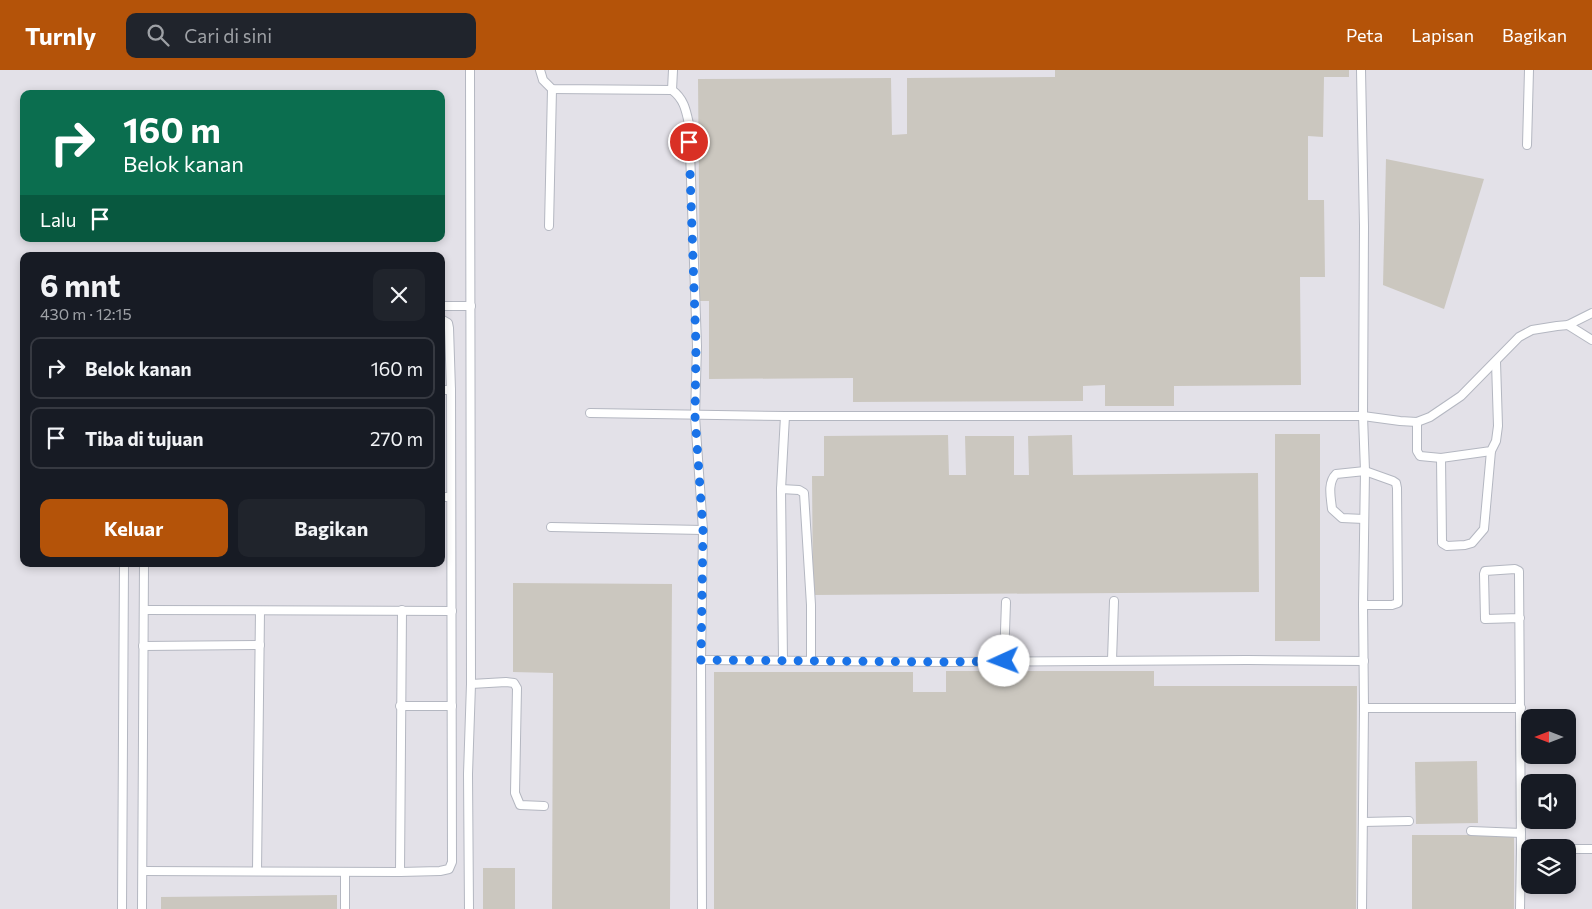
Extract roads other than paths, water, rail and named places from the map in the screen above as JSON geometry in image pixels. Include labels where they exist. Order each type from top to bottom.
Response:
[{"type":"lane","points":[[469,909],[468,774],[471,684],[470,70]]},
{"type":"lane","points":[[540,70],[543,80],[552,89],[672,90],[684,104],[688,124],[696,346],[695,416],[703,530],[701,660],[702,909]]},
{"type":"lane","points":[[672,90],[673,70]]},
{"type":"lane","points":[[1361,70],[1364,226],[1362,416],[1365,471],[1362,605],[1364,661],[1362,909]]},
{"type":"lane","points":[[1526,145],[1529,70]]},
{"type":"lane","points":[[549,226],[552,89]]},
{"type":"lane","points":[[445,306],[471,306]]},
{"type":"lane","points":[[590,413],[695,416],[1362,416],[1417,422],[1430,417],[1462,396],[1519,337],[1532,330],[1568,325],[1592,313]]},
{"type":"lane","points":[[143,871],[400,872],[440,871],[449,869],[451,866],[451,390],[449,328],[448,323],[445,321]]},
{"type":"lane","points":[[1568,325],[1592,340]]},
{"type":"lane","points":[[1441,458],[1442,543],[1447,546],[1472,543],[1484,530],[1491,451],[1496,441],[1498,426],[1496,362]]},
{"type":"lane","points":[[445,390],[451,390]]},
{"type":"lane","points":[[783,660],[781,489],[785,416]]},
{"type":"lane","points":[[1417,422],[1418,454],[1423,457],[1441,458],[1491,451]]},
{"type":"lane","points":[[1362,605],[1392,605],[1398,602],[1396,484],[1393,481],[1365,471],[1336,474],[1331,482],[1332,509],[1342,518],[1364,519]]},
{"type":"lane","points":[[781,489],[804,492],[811,604],[811,661]]},
{"type":"lane","points":[[445,496],[451,497]]},
{"type":"lane","points":[[551,527],[703,530]]},
{"type":"lane","points":[[122,909],[124,567]]},
{"type":"lane","points":[[142,909],[144,567]]},
{"type":"lane","points":[[1520,618],[1485,619],[1484,574],[1486,571],[1519,571],[1520,618],[1521,708],[1521,839]]},
{"type":"lane","points":[[1112,660],[1114,601]]},
{"type":"lane","points":[[1004,661],[1006,602]]},
{"type":"lane","points":[[144,610],[452,610]]},
{"type":"lane","points":[[400,872],[402,610]]},
{"type":"lane","points":[[257,872],[260,611]]},
{"type":"lane","points":[[143,646],[260,645]]},
{"type":"lane","points":[[701,660],[946,662],[1112,660],[1364,661]]},
{"type":"lane","points":[[471,684],[506,682],[514,683],[517,688],[515,794],[520,805],[544,806]]},
{"type":"lane","points":[[400,706],[452,706]]},
{"type":"lane","points":[[1364,708],[1521,708]]},
{"type":"lane","points":[[1363,822],[1409,821]]},
{"type":"lane","points":[[1471,831],[1521,833]]},
{"type":"lane","points":[[1520,909],[1521,848]]},
{"type":"lane","points":[[1576,849],[1592,849]]},
{"type":"lane","points":[[345,872],[345,909]]}]
